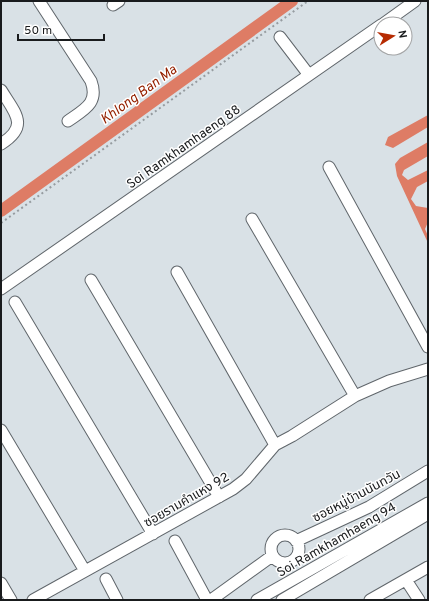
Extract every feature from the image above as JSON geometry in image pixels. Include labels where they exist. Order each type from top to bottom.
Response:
[{"type":"street","points":[[39,1],[90,81],[94,91],[91,102],[84,110],[68,121]]},
{"type":"street","name":"Soi Ramkhamhaeng 88","points":[[394,16],[415,1]]},
{"type":"street","name":"Soi Ramkhamhaeng 88","points":[[1,289],[373,31]]},
{"type":"street","points":[[280,37],[309,76]]},
{"type":"street","points":[[1,90],[17,116],[18,125],[15,133],[1,144]]},
{"type":"street","points":[[329,167],[428,347]]},
{"type":"street","points":[[252,219],[355,396]]},
{"type":"street","points":[[178,272],[275,445]]},
{"type":"street","points":[[91,280],[219,497]]},
{"type":"street","points":[[15,302],[153,534]]},
{"type":"street","name":"ซอยรามคําแหง 92","points":[[33,600],[219,497],[246,479],[275,445],[292,436],[355,396],[389,381],[428,369]]},
{"type":"street","points":[[1,430],[85,571]]},
{"type":"street","name":"ซอยหมู่บ้านนันทวัน","points":[[296,541],[369,507],[428,471]]},
{"type":"street","name":"Soi Ramkhamhaeng 94","points":[[257,600],[428,502]]},
{"type":"street","name":"Soi Ramkhamhaeng 94","points":[[282,600],[428,514]]},
{"type":"street","points":[[288,535],[296,541],[298,552],[292,561],[282,562],[272,556],[271,546],[277,537],[288,535]]},
{"type":"street","points":[[175,541],[207,600]]},
{"type":"street","points":[[211,600],[272,556]]},
{"type":"street","points":[[370,600],[428,567]]},
{"type":"street","points":[[106,579],[117,600]]},
{"type":"street","points":[[406,580],[419,600]]},
{"type":"street","points":[[1,583],[11,600]]},
{"type":"path","points":[[1,223],[308,1]]},
{"type":"shaded area","points":[[428,115],[428,127],[393,148],[385,145],[388,137]]},
{"type":"shaded area","points":[[428,142],[428,156],[404,170],[402,175],[408,180],[428,170],[428,181],[417,187],[411,199],[416,206],[428,208],[428,222],[425,229],[428,236],[428,243],[397,176],[395,164],[400,158]]},
{"type":"waterway","name":"Khlong Ban Ma","points":[[1,211],[292,1]]}]
